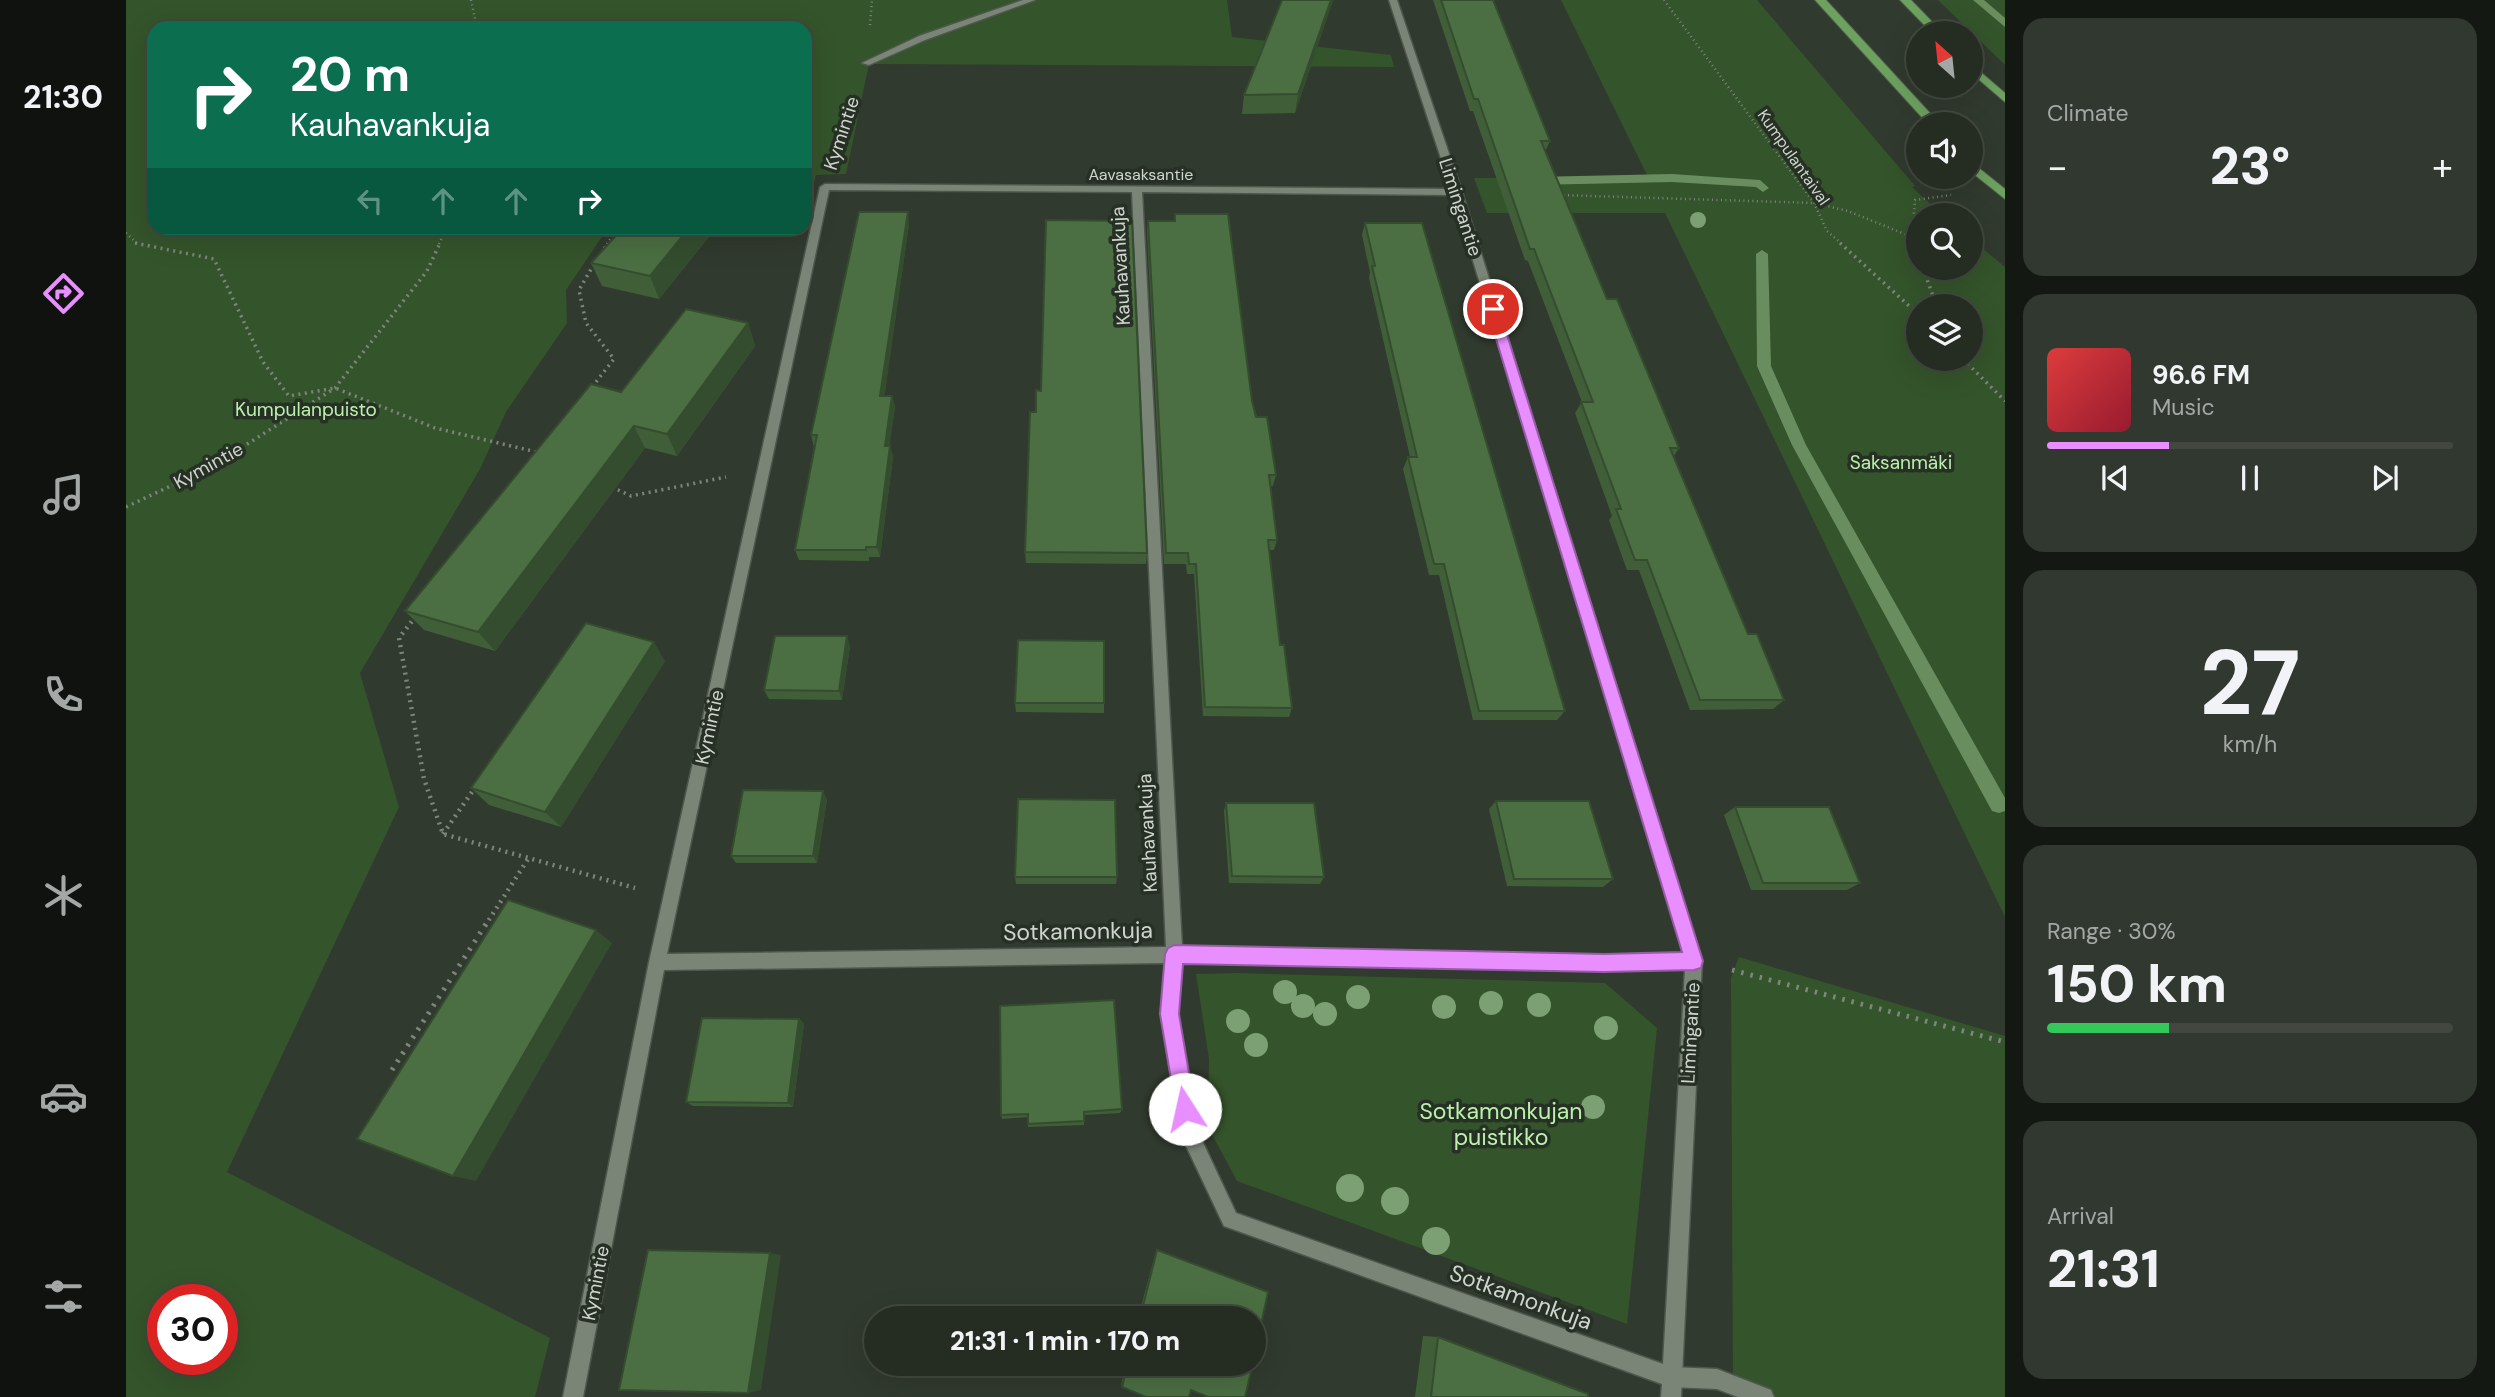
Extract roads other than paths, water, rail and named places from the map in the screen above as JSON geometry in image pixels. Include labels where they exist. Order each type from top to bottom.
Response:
[{"type":"main road","points":[[1819,0],[1923,112]]},
{"type":"main road","points":[[1905,0],[1926,21]]},
{"type":"main road","points":[[1983,78],[2005,99]]},
{"type":"main road","points":[[1983,175],[2005,195]]},
{"type":"street","points":[[866,63],[922,38],[1031,0]]},
{"type":"street","name":"Limingantie","points":[[1393,0],[1457,192],[1694,961],[1671,1387]]},
{"type":"street","name":"Aavasaksantie","points":[[825,187],[1457,192]]},
{"type":"street","name":"Kymintie","points":[[573,1397],[657,962],[825,187]]},
{"type":"street","name":"Kauhavankuja","points":[[1137,190],[1174,954]]},
{"type":"street","points":[[1174,954],[1604,963],[1694,961]]},
{"type":"street","name":"Sotkamonkuja","points":[[657,962],[1174,954],[1169,1014],[1189,1133],[1230,1220],[1671,1387],[1717,1380],[1764,1397]]},
{"type":"waterway","points":[[1978,0],[2005,24]]},
{"type":"waterway","points":[[1533,181],[1672,178],[1760,184],[1763,188]]},
{"type":"waterway","points":[[1762,254],[1764,366],[1799,445],[1999,805]]},
{"type":"park label","name":"Kumpulanpuisto","points":[[306,409]]},
{"type":"park label","name":"Saksanmäki","points":[[1901,462]]},
{"type":"park label","name":"Sotkamonkujan puistikko","points":[[1501,1124]]}]
